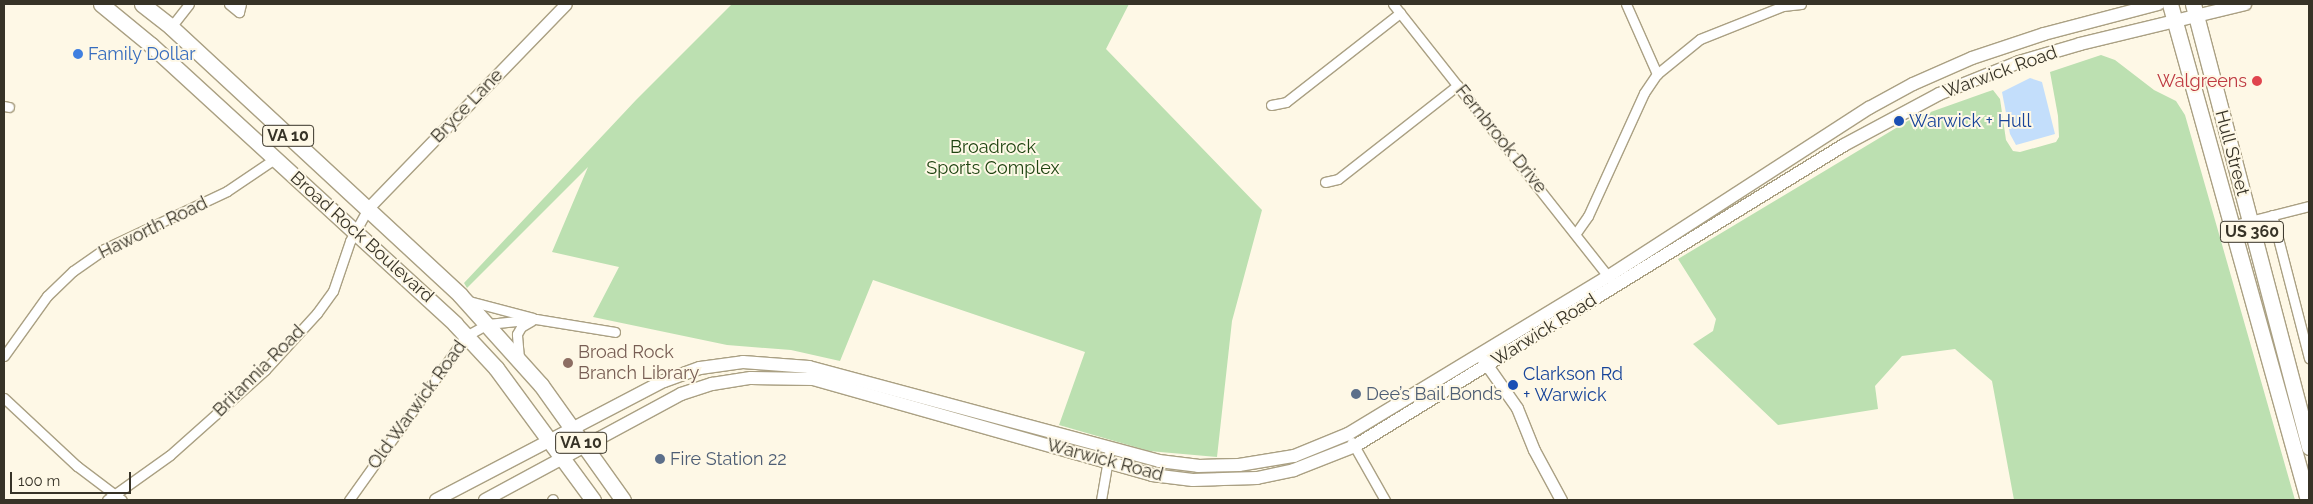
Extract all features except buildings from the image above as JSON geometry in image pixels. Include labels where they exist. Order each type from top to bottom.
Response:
[{"type":"main road","name":"Broad Rock Boulevard","points":[[101,4],[136,30],[355,230],[466,336],[496,368],[593,500]]},
{"type":"main road","name":"Broad Rock Boulevard","points":[[142,4],[171,27],[466,300],[519,358],[623,500]]},
{"type":"main road","name":"Warwick Road","points":[[1612,281],[1869,108],[1913,84],[1972,58],[2044,34],[2158,4]]},
{"type":"main road","name":"US 360","points":[[2170,4],[2230,226],[2308,500]]},
{"type":"main road","name":"Warwick Road","points":[[485,500],[681,394],[734,379],[813,379],[904,403],[1152,475],[1193,480],[1256,478],[1294,470],[1355,446],[1483,360],[1612,281],[1844,145],[1959,84],[2080,44],[2174,21],[2195,10],[2245,4]]},
{"type":"main road","name":"Hull Street","points":[[2195,10],[2309,447]]},
{"type":"main road","name":"Warwick Road","points":[[436,500],[664,382],[700,368],[779,362],[809,367],[1160,461],[1198,466],[1239,465],[1294,456],[1348,434],[1483,360]]},
{"type":"street","points":[[171,27],[189,4]]},
{"type":"street","points":[[229,4],[239,12],[241,4]]},
{"type":"street","name":"Bryce Lane","points":[[368,208],[566,4]]},
{"type":"street","name":"Fernbrook Drive","points":[[1393,4],[1576,233],[1612,281]]},
{"type":"street","points":[[1626,4],[1657,74]]},
{"type":"street","points":[[1576,233],[1588,216],[1639,102],[1657,74],[1700,39],[1783,5],[1801,4]]},
{"type":"street","points":[[1271,106],[1286,102],[1400,13]]},
{"type":"street","points":[[1325,182],[1338,178],[1458,85]]},
{"type":"street","name":"Haworth Road","points":[[4,356],[47,296],[73,271],[104,249],[227,191],[276,158]]},
{"type":"street","points":[[2230,226],[2309,206]]},
{"type":"street","name":"Britannia Road","points":[[115,499],[170,455],[265,370],[318,313],[339,279],[355,230],[368,208]]},
{"type":"street","points":[[2272,215],[2309,357]]},
{"type":"street","points":[[466,300],[536,319]]},
{"type":"street","points":[[519,358],[518,332],[536,319]]},
{"type":"street","name":"Old Warwick Road","points":[[349,500],[466,336],[488,324],[536,319],[614,332]]},
{"type":"street","points":[[1483,360],[1517,408],[1534,450],[1560,500]]},
{"type":"street","points":[[4,398],[76,466],[115,499]]},
{"type":"street","points":[[1348,434],[1385,500]]},
{"type":"street","points":[[1101,500],[1110,448]]},
{"type":"green space","name":"Broadrock Sports Complex","points":[[732,4],[1129,4],[1106,49],[1262,210],[1232,321],[1217,457],[1149,451],[1059,425],[1085,352],[873,280],[840,361],[791,350],[727,345],[593,317],[619,267],[552,252],[588,167],[467,288],[464,283],[636,100]]},
{"type":"green space","points":[[2101,55],[2115,60],[2154,90],[2176,101],[2185,115],[2295,500],[2014,500],[1992,381],[1955,349],[1902,356],[1875,386],[1878,409],[1778,425],[1693,344],[1713,331],[1716,319],[1678,259],[1911,119],[1993,90],[2000,99],[2006,140],[2013,151],[2020,152],[2056,142],[2059,137],[2058,116],[2050,72]]},
{"type":"water","points":[[2030,78],[2042,82],[2055,134],[2016,145],[2010,134],[2002,92]]},
{"type":"place","name":"Family Dollar","points":[[78,54]]},
{"type":"place","name":"Walgreens","points":[[2257,81]]},
{"type":"place","name":"Warwick + Hull","points":[[1899,121]]},
{"type":"place","name":"Broad Rock Branch Library","points":[[568,363]]},
{"type":"place","name":"Clarkson Rd + Warwick","points":[[1513,385]]},
{"type":"place","name":"Dee’s Bail Bonds","points":[[1356,394]]},
{"type":"place","name":"Fire Station 22","points":[[660,459]]}]
